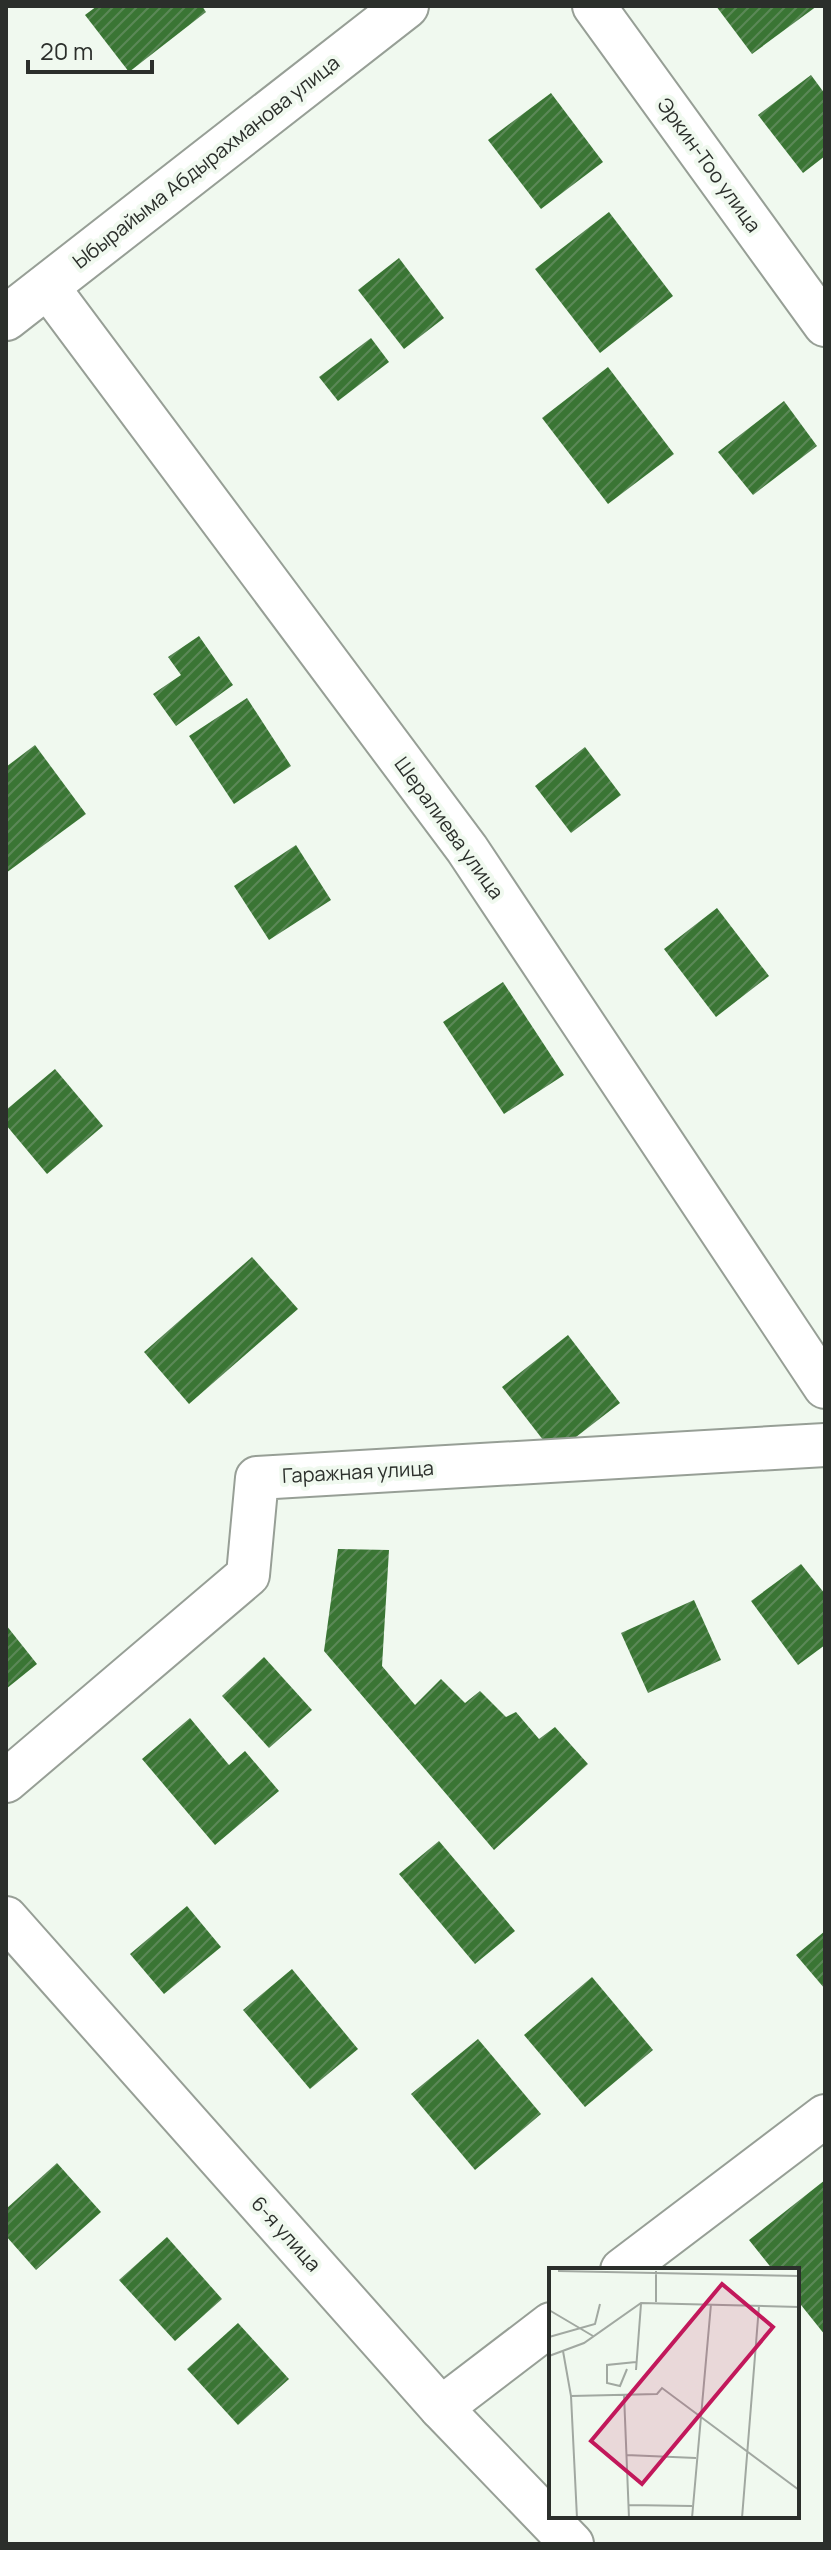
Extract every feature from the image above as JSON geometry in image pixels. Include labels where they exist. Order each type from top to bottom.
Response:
[{"type":"street","name":"Ыбырайыма Абдырахманова улица","points":[[6,318],[406,6]]},
{"type":"street","name":"Эркин-Тоо улица","points":[[594,6],[825,325]]},
{"type":"street","name":"Шералиева улица","points":[[47,286],[467,849],[825,1387]]},
{"type":"street","name":"Гаражная улица","points":[[6,1781],[248,1575],[257,1478],[825,1445]]},
{"type":"street","name":"6-я улица","points":[[6,1918],[441,2408],[572,2544]]},
{"type":"street","points":[[625,2268],[825,2116]]},
{"type":"street","points":[[441,2408],[549,2326]]},
{"type":"building","points":[[97,6],[202,6],[206,12],[129,72],[85,15]]},
{"type":"building","points":[[716,6],[817,6],[752,54]]},
{"type":"building","points":[[811,75],[825,94],[825,156],[803,173],[758,115]]},
{"type":"building","points":[[551,93],[603,162],[541,209],[488,140]]},
{"type":"building","points":[[609,212],[673,296],[600,353],[535,269]]},
{"type":"building","points":[[399,258],[444,318],[404,349],[358,290]]},
{"type":"building","points":[[371,338],[389,362],[338,401],[319,377]]},
{"type":"building","points":[[608,367],[674,454],[608,504],[542,418]]},
{"type":"building","points":[[784,401],[817,446],[753,495],[718,452]]},
{"type":"building","points":[[199,636],[233,685],[176,726],[153,694],[181,675],[168,657]]},
{"type":"building","points":[[247,698],[291,766],[234,804],[189,736]]},
{"type":"building","points":[[35,745],[86,814],[6,873],[6,767]]},
{"type":"building","points":[[585,747],[621,795],[571,833],[535,786]]},
{"type":"building","points":[[296,845],[331,900],[269,940],[234,886]]},
{"type":"building","points":[[717,908],[769,976],[716,1017],[664,949]]},
{"type":"building","points":[[503,982],[564,1075],[504,1114],[443,1022]]},
{"type":"building","points":[[55,1069],[103,1126],[47,1174],[6,1125],[6,1110]]},
{"type":"building","points":[[252,1257],[298,1309],[189,1404],[144,1352]]},
{"type":"building","points":[[568,1335],[620,1403],[554,1454],[502,1387]]},
{"type":"building","points":[[338,1549],[389,1550],[382,1666],[415,1705],[441,1679],[465,1703],[480,1691],[506,1717],[516,1712],[539,1739],[555,1727],[588,1764],[494,1850],[324,1651]]},
{"type":"building","points":[[801,1564],[825,1594],[825,1645],[798,1665],[751,1601]]},
{"type":"building","points":[[694,1600],[721,1660],[648,1693],[621,1633]]},
{"type":"building","points":[[6,1625],[37,1664],[6,1689]]},
{"type":"building","points":[[264,1657],[312,1710],[269,1748],[222,1696]]},
{"type":"building","points":[[190,1718],[229,1765],[245,1751],[279,1791],[215,1845],[142,1759]]},
{"type":"building","points":[[439,1841],[515,1931],[475,1964],[399,1874]]},
{"type":"building","points":[[187,1906],[221,1947],[164,1994],[130,1954]]},
{"type":"building","points":[[825,1931],[825,1989],[796,1955]]},
{"type":"building","points":[[292,1969],[358,2049],[310,2089],[243,2010]]},
{"type":"building","points":[[592,1977],[653,2050],[585,2107],[524,2035]]},
{"type":"building","points":[[478,2039],[541,2114],[475,2170],[411,2094]]},
{"type":"building","points":[[57,2163],[101,2212],[36,2270],[6,2236],[6,2209]]},
{"type":"building","points":[[825,2180],[825,2335],[799,2302],[799,2268],[771,2268],[749,2240]]},
{"type":"building","points":[[167,2237],[222,2299],[175,2341],[119,2280]]},
{"type":"building","points":[[238,2323],[289,2379],[238,2425],[187,2369]]}]
